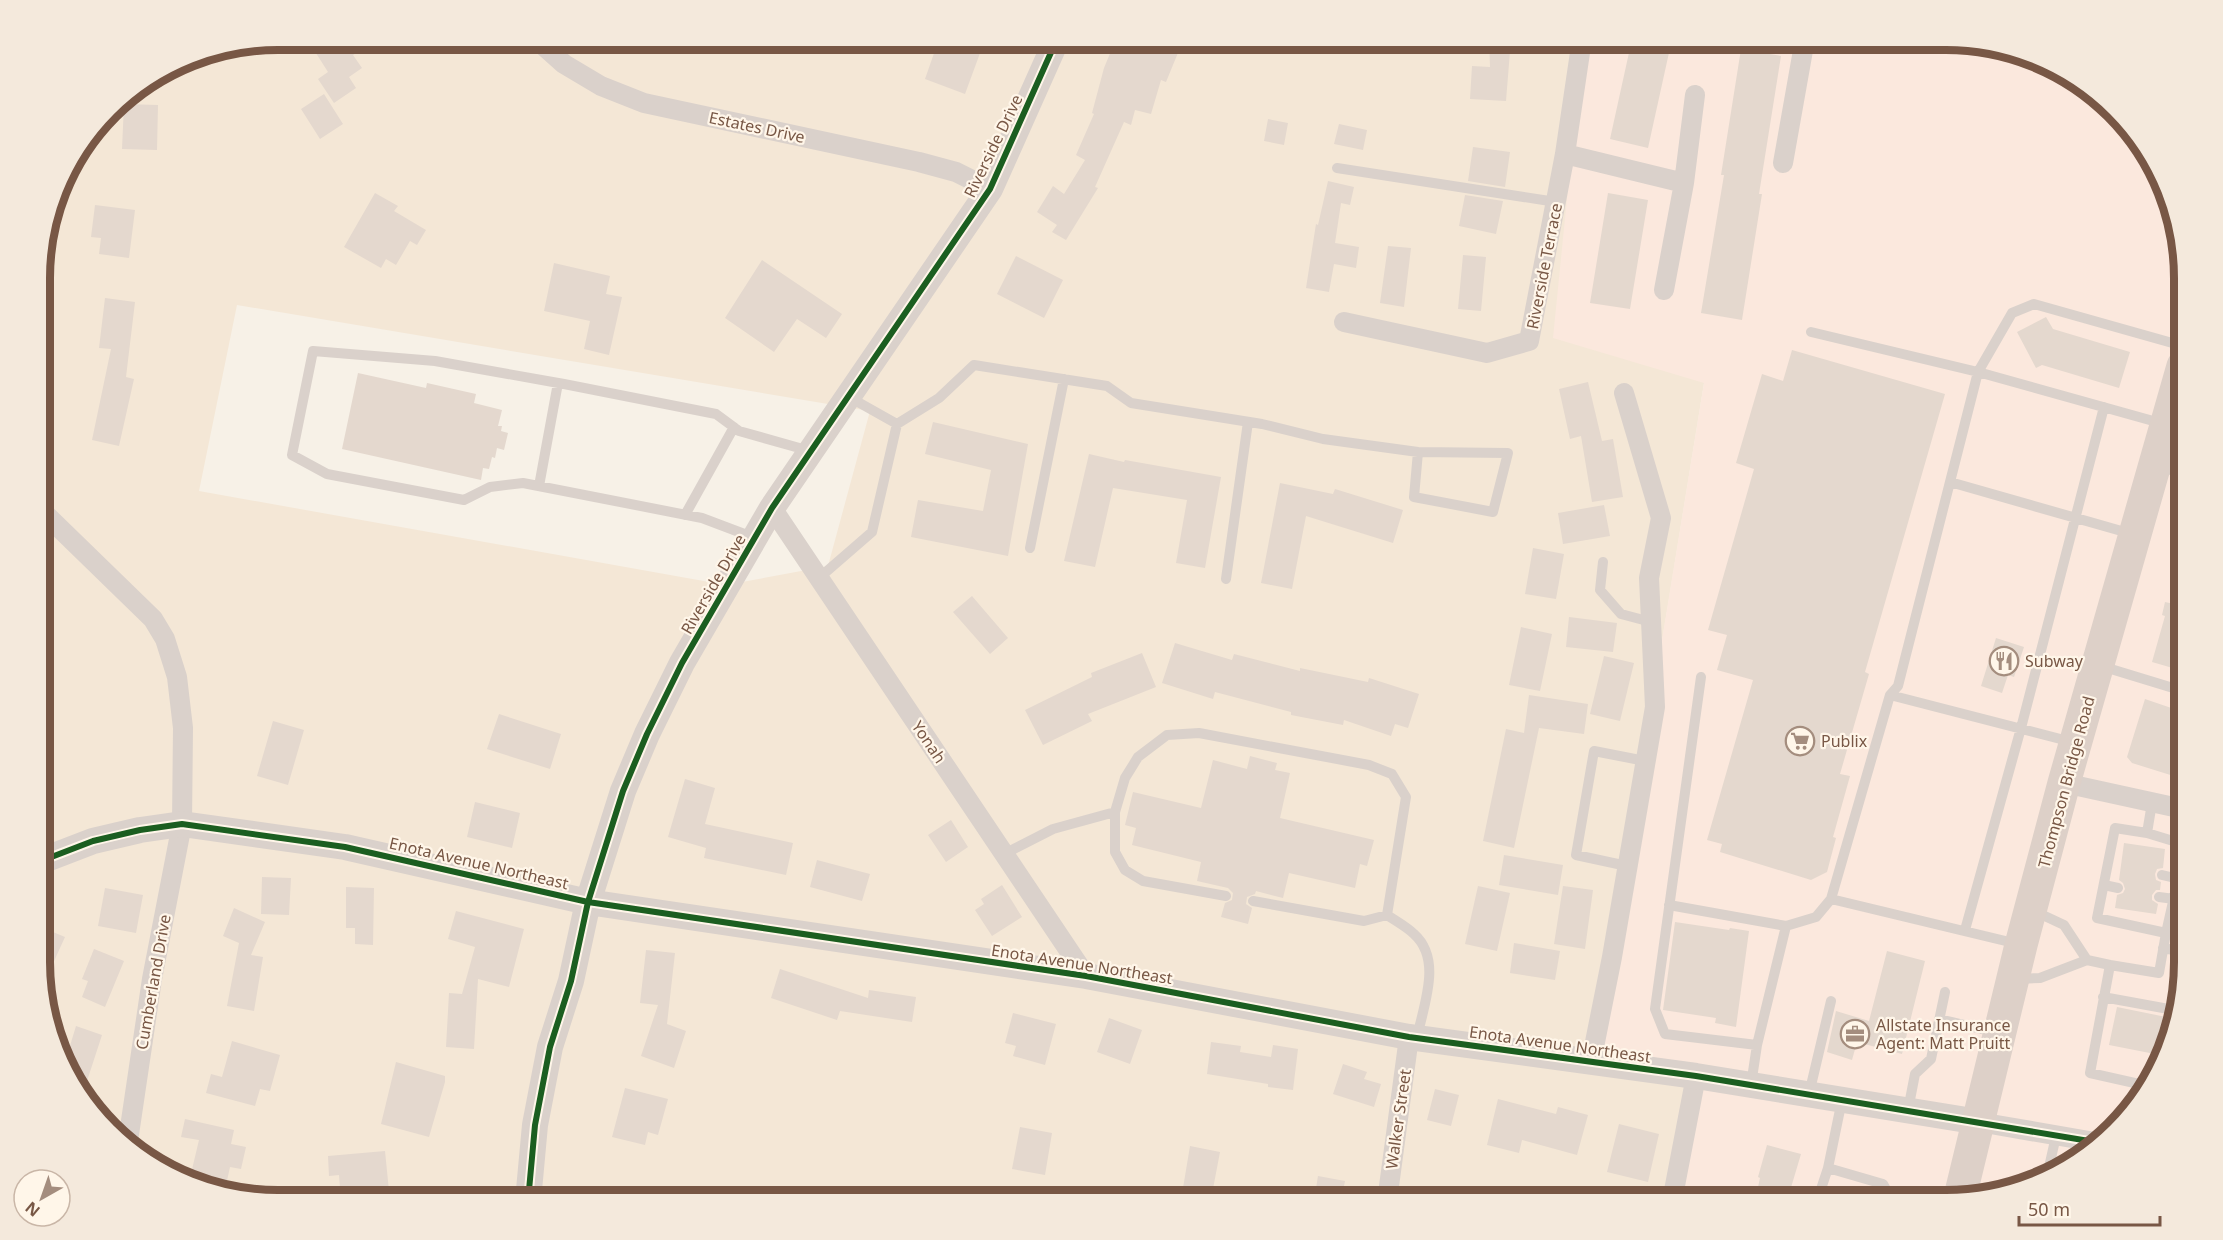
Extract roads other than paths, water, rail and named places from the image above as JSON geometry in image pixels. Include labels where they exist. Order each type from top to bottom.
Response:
[{"type":"highway","name":"Thompson Bridge Road","points":[[1962,1190],[2021,945],[2097,665],[2135,535],[2169,470],[2174,416]]},
{"type":"street","name":"Estates Drive","points":[[548,50],[564,64],[592,80],[644,102],[919,162],[956,172],[990,189]]},
{"type":"street","name":"Riverside Drive","points":[[529,1190],[536,1125],[550,1047],[571,981],[588,903],[623,791],[647,734],[682,663],[772,508],[990,189],[1052,50]]},
{"type":"street","name":"Riverside Terrace","points":[[1344,322],[1487,353],[1529,340],[1565,154],[1580,50]]},
{"type":"street","points":[[1784,163],[1803,50]]},
{"type":"street","points":[[1664,290],[1684,183],[1695,95]]},
{"type":"street","points":[[1565,154],[1684,183]]},
{"type":"street","points":[[1591,1062],[1655,707],[1649,578],[1661,518],[1624,393]]},
{"type":"street","name":"Yonah","points":[[772,508],[1086,976]]},
{"type":"street","name":"Cumberland Drive","points":[[50,519],[153,619],[165,639],[177,677],[183,728],[182,824],[152,979],[129,1135]]},
{"type":"street","points":[[2064,783],[2174,806]]},
{"type":"street","name":"Enota Avenue Northeast","points":[[50,858],[93,841],[140,830],[182,824],[345,847],[588,903],[1086,976],[1413,1037],[1696,1076],[1979,1122]]},
{"type":"street","name":"Walker Street","points":[[1389,1190],[1413,1037]]},
{"type":"street","points":[[1674,1190],[1696,1076]]},
{"type":"street","points":[[1979,1122],[2087,1141]]},
{"type":"lane","points":[[1337,168],[1556,202]]},
{"type":"lane","points":[[1669,906],[1786,926],[1816,917],[1831,899],[1890,695],[1898,686],[1978,372],[2012,313],[2034,304],[2174,343]]},
{"type":"lane","points":[[1811,332],[1978,372],[2104,407],[2174,416]]},
{"type":"lane","points":[[755,538],[702,518],[523,483],[490,487],[464,500],[327,474],[292,455],[313,351],[435,361],[716,414],[739,431],[811,452]]},
{"type":"lane","points":[[819,578],[872,532],[897,424],[939,398],[974,365],[1107,386],[1131,403],[1248,422],[1323,439],[1418,452],[1508,453],[1492,512],[1414,497],[1418,452]]},
{"type":"lane","points":[[1030,548],[1064,380]]},
{"type":"lane","points":[[539,486],[558,383]]},
{"type":"lane","points":[[848,397],[897,424]]},
{"type":"lane","points":[[1965,930],[2021,728],[2104,407]]},
{"type":"lane","points":[[1226,579],[1248,422]]},
{"type":"lane","points":[[685,515],[734,427]]},
{"type":"lane","points":[[1950,482],[2135,535]]},
{"type":"lane","points":[[1602,562],[1600,590],[1621,614],[1651,622]]},
{"type":"lane","points":[[2097,665],[2174,688]]},
{"type":"lane","points":[[1701,677],[1655,1009],[1665,1034],[1757,1045]]},
{"type":"lane","points":[[1890,695],[2075,742]]},
{"type":"lane","points":[[1226,896],[1143,881],[1125,870],[1115,852],[1114,812],[1125,778],[1138,757],[1167,735],[1199,733],[1369,765],[1392,774],[1406,797],[1387,915]]},
{"type":"lane","points":[[1627,866],[1576,855],[1594,751],[1646,760]]},
{"type":"lane","points":[[2147,832],[2152,803]]},
{"type":"lane","points":[[1004,854],[1053,828],[1114,812]]},
{"type":"lane","points":[[2166,933],[2097,918],[2115,828],[2147,832],[2174,841]]},
{"type":"lane","points":[[2108,862],[2121,865]]},
{"type":"lane","points":[[2162,874],[2174,878]]},
{"type":"lane","points":[[2104,885],[2118,888]]},
{"type":"lane","points":[[2013,980],[2040,978],[2087,960],[2158,973],[2174,899],[2159,897]]},
{"type":"lane","points":[[1831,899],[2021,945]]},
{"type":"lane","points":[[1253,901],[1364,921],[1387,915],[1415,934],[1425,950],[1431,972],[1413,1037]]},
{"type":"lane","points":[[2032,910],[2064,925],[2087,960]]},
{"type":"lane","points":[[1750,1085],[1757,1045],[1786,926]]},
{"type":"lane","points":[[2163,948],[2174,950]]},
{"type":"lane","points":[[2110,965],[2090,1073],[2138,1084]]},
{"type":"lane","points":[[1908,1110],[1915,1074],[1931,1059],[1945,992]]},
{"type":"lane","points":[[2103,997],[2169,1009]]},
{"type":"lane","points":[[1809,1094],[1831,1001]]},
{"type":"lane","points":[[1940,1019],[2001,1034]]},
{"type":"lane","points":[[1821,1190],[1828,1168],[1842,1100]]},
{"type":"lane","points":[[2049,1165],[2056,1136]]},
{"type":"lane","points":[[1828,1168],[1883,1184],[1886,1190]]},
{"type":"place","name":"Subway","points":[[2004,661]]},
{"type":"place","name":"Publix","points":[[1800,741]]},
{"type":"place","name":"Allstate Insurance Agent: Matt Pruitt","points":[[1855,1034]]}]
